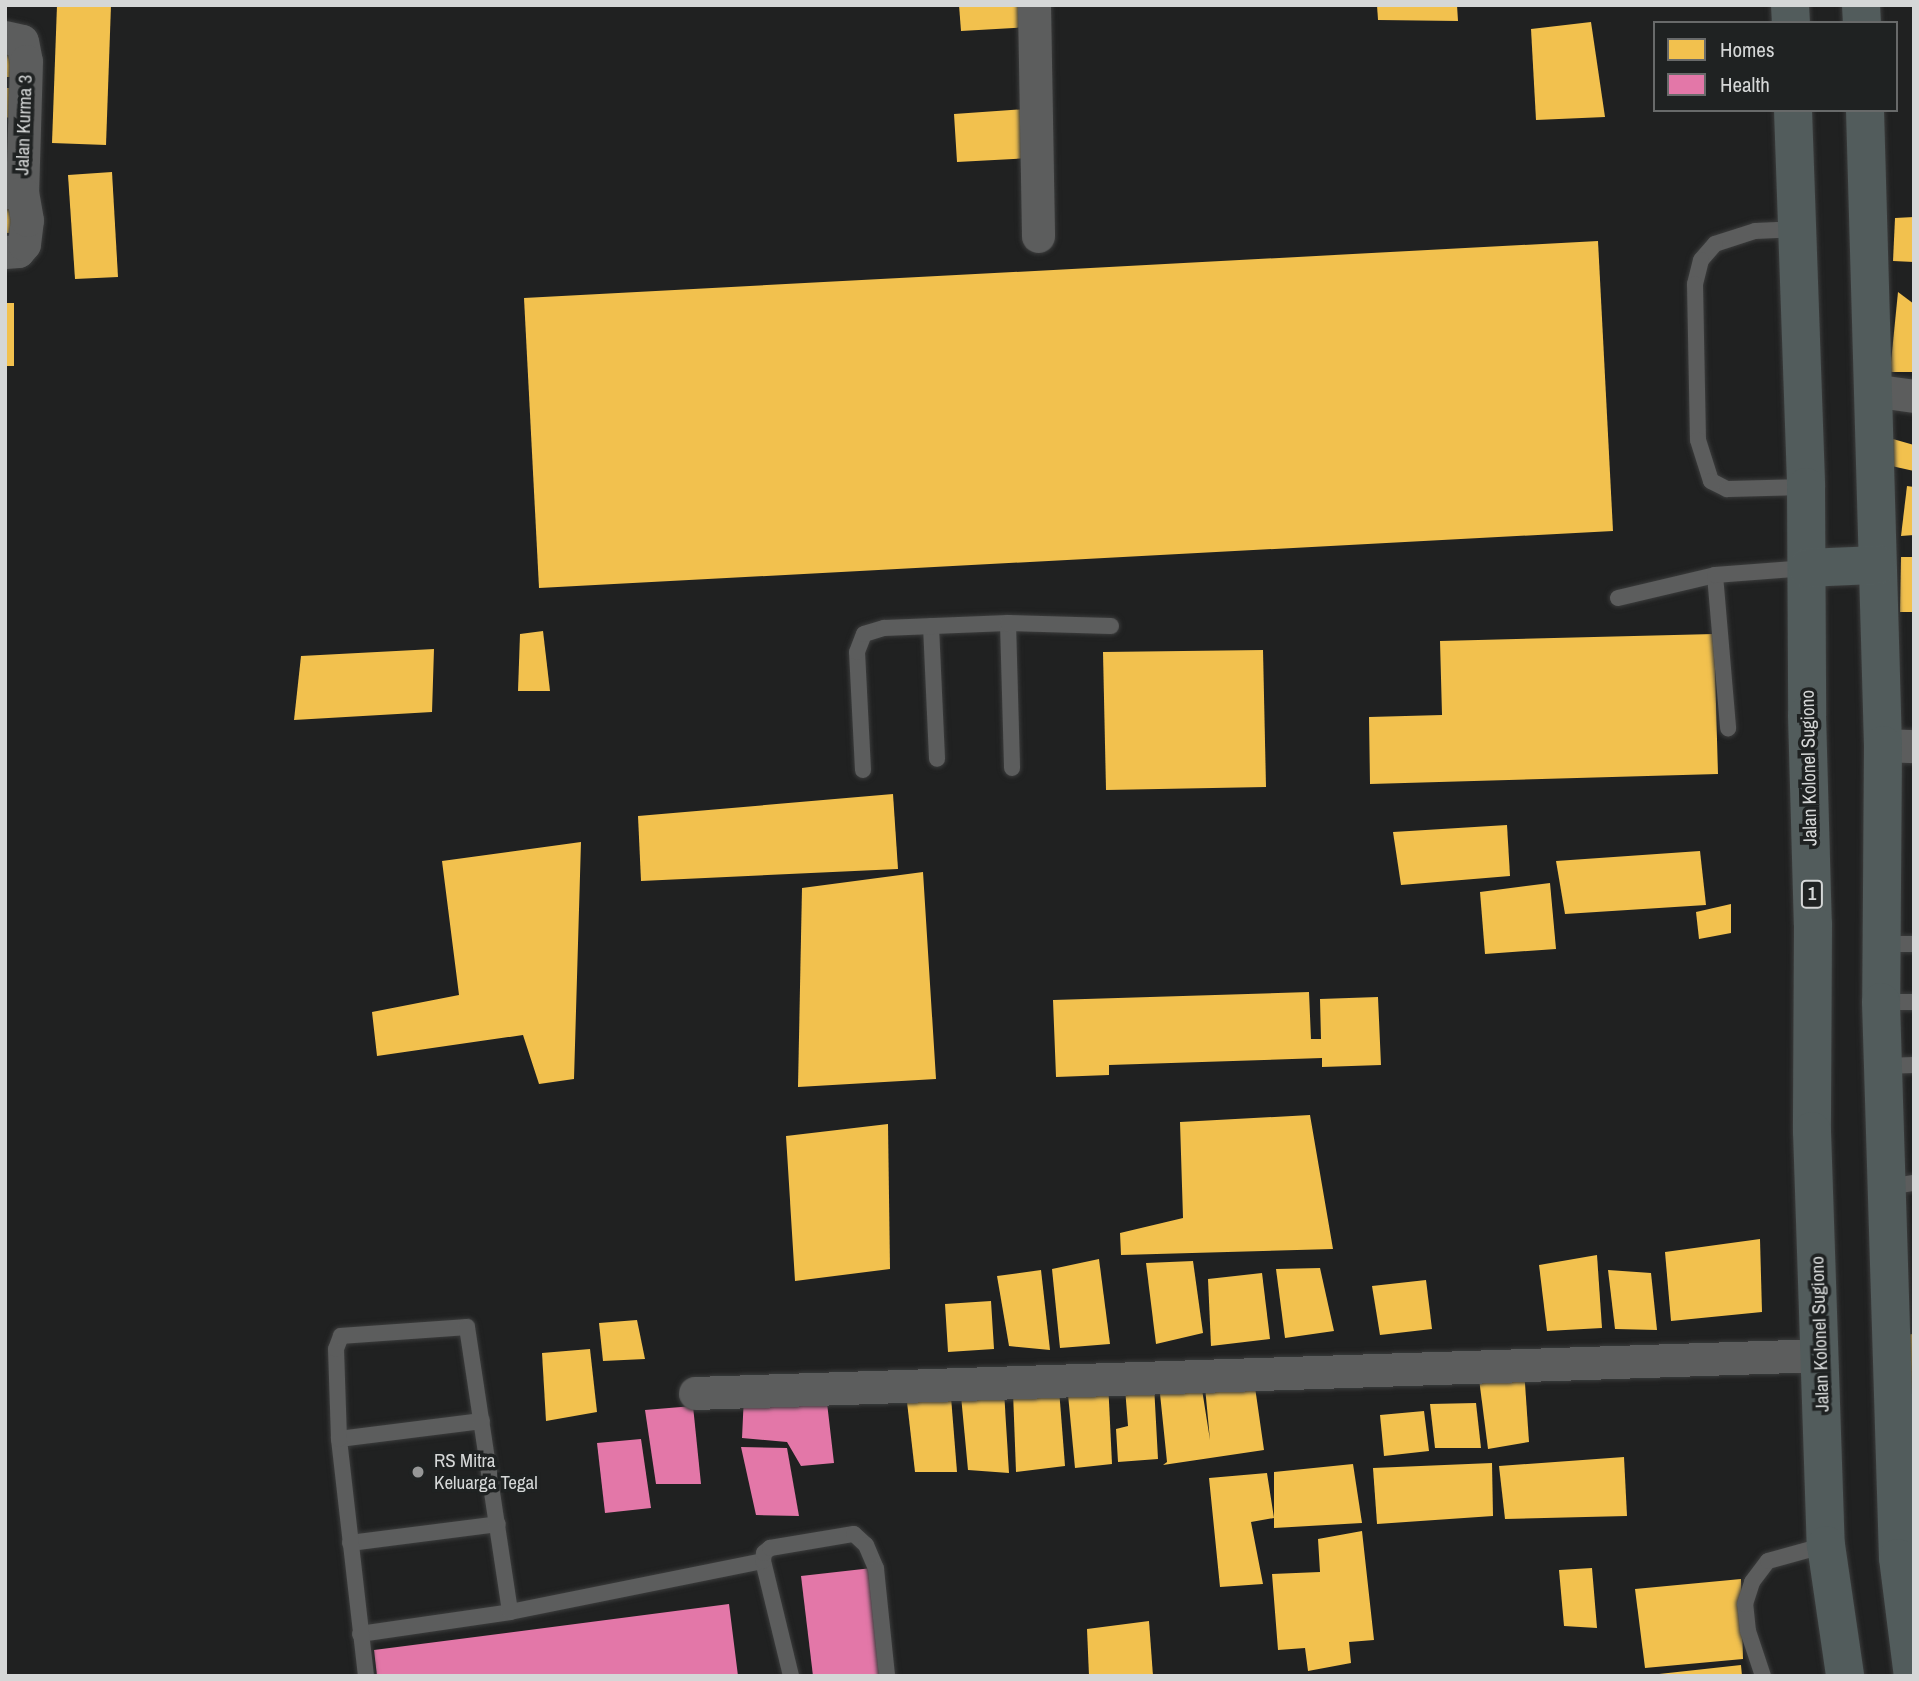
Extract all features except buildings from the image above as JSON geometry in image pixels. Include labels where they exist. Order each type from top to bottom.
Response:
[{"type":"highway","name":"Jalan Kolonel Sugiono","points":[[1793,112],[1799,229],[1807,568],[1807,715],[1813,924],[1812,1130],[1826,1545],[1845,1676]]},
{"type":"highway","points":[[1865,112],[1877,565],[1898,746],[1897,944],[1901,1185],[1898,1558],[1913,1676]]},
{"type":"highway","points":[[1807,568],[1877,565]]},
{"type":"street","points":[[1034,5],[1038,236]]},
{"type":"street","name":"Jalan Kurma 3","points":[[5,253],[18,251],[24,244],[27,220],[14,192],[26,61],[14,39]]},
{"type":"street","points":[[1871,390],[1914,396]]},
{"type":"street","points":[[695,1392],[1821,1355]]},
{"type":"lane","points":[[1799,229],[1755,231],[1715,244],[1701,260],[1695,284],[1698,440],[1711,481],[1727,489],[1805,487]]},
{"type":"lane","points":[[1618,598],[1715,575],[1807,568]]},
{"type":"lane","points":[[1715,575],[1728,728]]},
{"type":"lane","points":[[863,770],[857,652],[864,634],[884,628],[1008,623],[1111,626]]},
{"type":"lane","points":[[1008,623],[1012,768]]},
{"type":"lane","points":[[931,626],[937,759]]},
{"type":"lane","points":[[366,1676],[340,1439],[336,1349],[341,1336],[465,1325],[510,1612]]},
{"type":"lane","points":[[340,1439],[482,1420]]},
{"type":"lane","points":[[350,1543],[498,1524]]},
{"type":"lane","points":[[791,1676],[764,1553],[769,1548],[847,1533],[859,1535],[876,1569],[887,1676]]},
{"type":"lane","points":[[1763,1676],[1757,1666],[1746,1618],[1745,1604],[1752,1583],[1768,1561],[1826,1545]]},
{"type":"lane","points":[[360,1634],[510,1612],[764,1560]]},
{"type":"place","name":"RS Mitra Keluarga Tegal","points":[[418,1472]]}]
